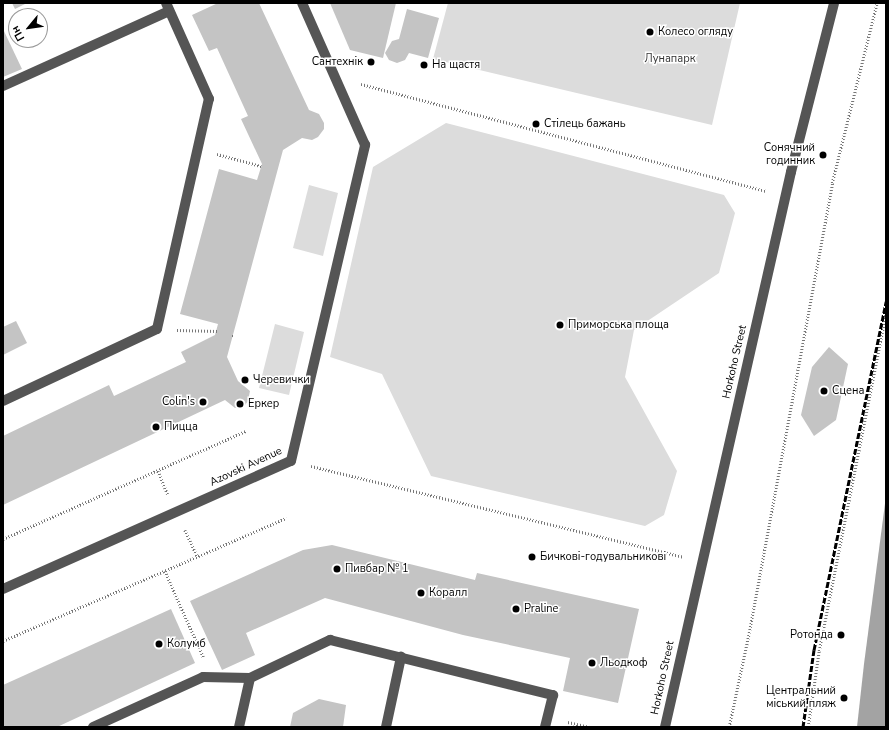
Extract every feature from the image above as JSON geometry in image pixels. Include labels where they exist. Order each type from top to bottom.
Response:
[{"type":"street","points":[[302,3],[335,77]]},
{"type":"street","name":"Horkoho Street","points":[[665,727],[786,196],[834,3]]},
{"type":"street","points":[[3,86],[167,7],[209,99],[156,329],[3,401]]},
{"type":"street","name":"Azovski Avenue","points":[[3,589],[291,461],[365,145],[335,77]]},
{"type":"street","points":[[93,727],[114,722],[203,678],[250,678],[330,640],[553,695],[545,727]]},
{"type":"street","points":[[386,727],[401,657]]},
{"type":"street","points":[[239,727],[250,678]]},
{"type":"path","points":[[729,727],[751,626],[832,183],[877,3]]},
{"type":"path","points":[[335,77],[786,196]]},
{"type":"path","points":[[198,149],[261,166]]},
{"type":"path","points":[[808,727],[819,651],[886,313]]},
{"type":"path","points":[[156,329],[217,331]]},
{"type":"path","points":[[3,539],[246,431]]},
{"type":"path","points":[[291,461],[702,562]]},
{"type":"path","points":[[3,641],[286,518]]},
{"type":"path","points":[[165,570],[213,678]]},
{"type":"green space","name":"Лунапарк","points":[[448,3],[740,3],[712,125],[433,59]]},
{"type":"green space","points":[[446,123],[724,195],[735,213],[719,273],[634,330],[625,377],[677,471],[664,515],[645,526],[431,476],[382,374],[330,357],[373,167]]},
{"type":"green space","points":[[309,185],[338,193],[323,256],[293,248]]},
{"type":"green space","points":[[275,324],[304,332],[289,395],[259,388]]},
{"type":"shaded area","points":[[886,496],[886,727],[857,727],[864,664]]},
{"type":"building","points":[[12,3],[27,3],[17,8],[14,8]]},
{"type":"building","points":[[218,3],[259,3],[309,110],[319,114],[324,123],[324,129],[318,137],[312,140],[302,138],[283,150],[227,357],[238,381],[250,391],[248,401],[245,405],[235,408],[225,400],[3,505],[3,436],[109,385],[114,396],[186,362],[181,352],[215,335],[218,324],[180,314],[219,169],[257,180],[262,164],[241,119],[248,116],[217,48],[209,51],[192,15]]},
{"type":"building","points":[[330,3],[396,3],[383,58],[350,50]]},
{"type":"building","points":[[407,9],[439,18],[428,58],[409,53],[405,60],[397,63],[389,60],[385,53],[392,41],[399,39]]},
{"type":"building","points":[[3,29],[8,40],[8,48],[12,48],[22,69],[3,77]]},
{"type":"building","points":[[16,321],[27,343],[3,355],[3,327]]},
{"type":"building","name":"Сцена","points":[[829,347],[848,364],[836,420],[814,436],[801,415],[812,367]]},
{"type":"building","points":[[332,545],[475,580],[477,573],[639,609],[618,703],[563,691],[570,658],[463,635],[325,598],[246,633],[255,655],[222,670],[190,601],[303,550]]},
{"type":"building","points":[[171,609],[195,663],[57,727],[3,727],[3,685]]},
{"type":"building","points":[[319,699],[346,705],[343,727],[290,727],[293,713]]},
{"type":"railway","points":[[803,727],[814,650],[886,301]]},
{"type":"place","name":"Колесо огляду","points":[[650,32]]},
{"type":"place","name":"Сантехнік","points":[[371,62]]},
{"type":"place","name":"На щастя","points":[[424,65]]},
{"type":"place","name":"Стілець бажань","points":[[536,124]]},
{"type":"place","name":"Сонячний годинник","points":[[823,155]]},
{"type":"place","name":"Приморська площа","points":[[560,325]]},
{"type":"place","name":"Черевички","points":[[245,380]]},
{"type":"place","name":"Сцена","points":[[824,391]]},
{"type":"place","name":"Colin's","points":[[203,402]]},
{"type":"place","name":"Еркер","points":[[240,404]]},
{"type":"place","name":"Пицца","points":[[156,427]]},
{"type":"place","name":"Бичкові-годувальникові","points":[[532,557]]},
{"type":"place","name":"Пивбар № 1","points":[[337,569]]},
{"type":"place","name":"Коралл","points":[[421,593]]},
{"type":"place","name":"Praline","points":[[516,609]]},
{"type":"place","name":"Ротонда","points":[[841,635]]},
{"type":"place","name":"Колумб","points":[[159,644]]},
{"type":"place","name":"Льодкоф","points":[[592,663]]},
{"type":"place","name":"Центральний міський пляж","points":[[844,698]]}]
